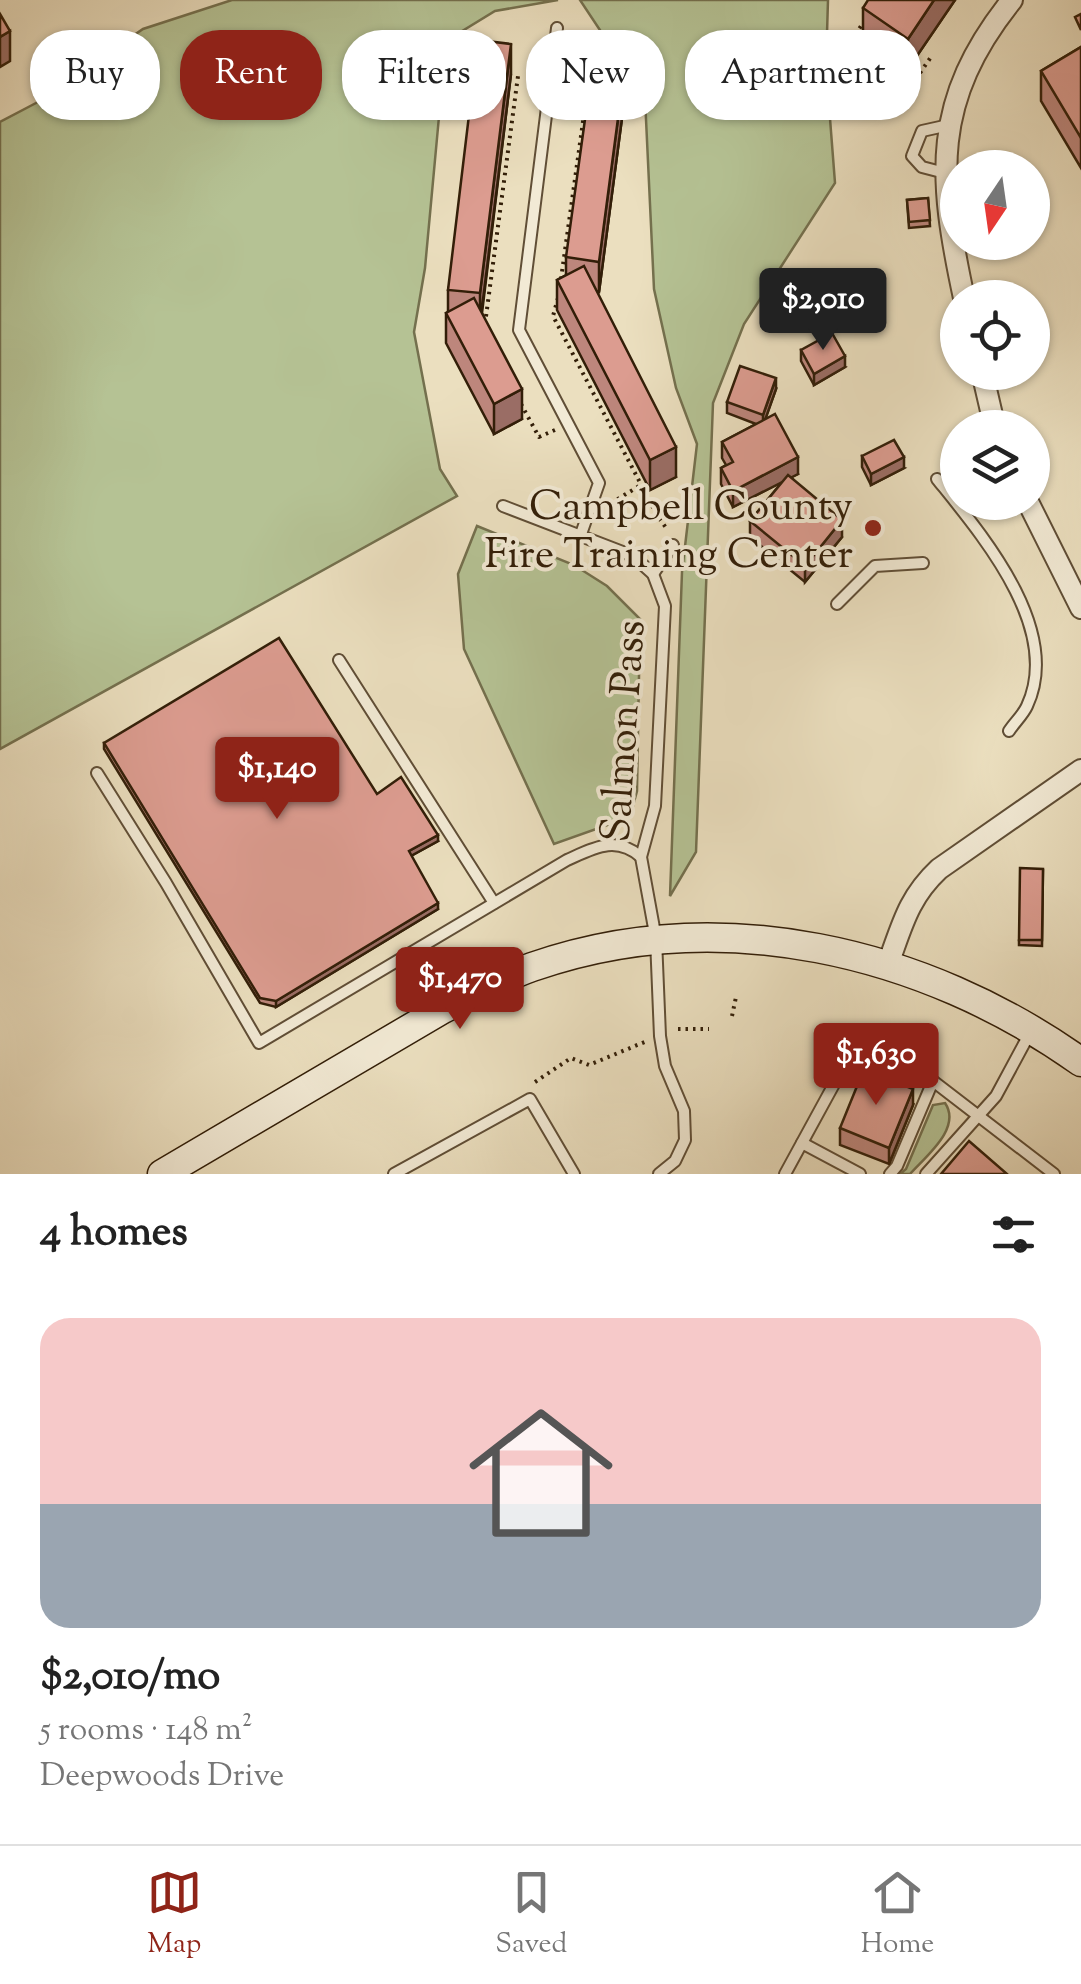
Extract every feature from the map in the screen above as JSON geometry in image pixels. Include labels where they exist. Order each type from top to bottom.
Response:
[{"type":"main road","points":[[162,1174],[442,1008],[483,988],[552,962],[656,940],[780,941],[833,949],[888,964],[968,995],[1081,1062]]},
{"type":"street","points":[[947,150],[956,96],[967,69],[983,37],[1012,0]]},
{"type":"street","points":[[1037,520],[1081,608]]},
{"type":"street","points":[[888,964],[912,898],[922,886],[1081,770]]},
{"type":"lane","points":[[556,28],[519,330],[599,483],[582,534]]},
{"type":"lane","points":[[940,172],[922,167],[912,156],[922,131],[949,125]]},
{"type":"lane","points":[[937,479],[994,550],[1027,615],[1036,672],[1027,707],[1009,731]]},
{"type":"lane","name":"Salmon Pass","points":[[503,506],[634,556],[653,574],[665,606],[654,806],[641,857],[656,940],[660,1036],[665,1066],[684,1111],[685,1140],[675,1160],[659,1174]]},
{"type":"lane","points":[[653,574],[673,545]]},
{"type":"lane","points":[[837,604],[875,566],[924,563]]},
{"type":"lane","points":[[339,660],[494,903]]},
{"type":"lane","points":[[98,773],[259,1042],[566,860],[602,845],[630,847],[641,857]]},
{"type":"lane","points":[[926,1174],[996,1096],[1032,1030]]},
{"type":"lane","points":[[785,1174],[839,1075],[868,1058],[933,1081],[1054,1174]]},
{"type":"lane","points":[[890,1174],[898,1166],[933,1081]]},
{"type":"lane","points":[[394,1174],[530,1099],[574,1174]]},
{"type":"lane","points":[[802,1143],[860,1174]]},
{"type":"path","points":[[870,14],[851,41],[913,84],[931,58]]},
{"type":"path","points":[[583,120],[553,316],[673,545]]},
{"type":"path","points":[[611,503],[641,485]]},
{"type":"path","points":[[732,1016],[736,997]]},
{"type":"path","points":[[678,1029],[708,1029]]},
{"type":"path","points":[[535,1082],[571,1058],[589,1065],[649,1040]]},
{"type":"green space","points":[[232,0],[558,0],[495,11],[464,30],[342,30],[342,120],[439,120],[425,268],[414,332],[440,469],[457,496],[0,749],[0,122],[30,106],[30,120],[160,120],[160,30],[143,29]]},
{"type":"green space","points":[[580,0],[828,0],[827,30],[685,30],[685,120],[830,120],[835,183],[744,324],[713,403],[696,852],[670,896],[682,572],[697,444],[676,388],[654,289],[646,120],[665,120],[665,30],[600,30]]},
{"type":"green space","points":[[477,526],[574,565],[607,586],[640,619],[637,791],[630,817],[554,844],[464,649],[458,574]]},
{"type":"green space","points":[[945,1103],[949,1112],[946,1132],[910,1174],[900,1174],[906,1169],[933,1105]]},
{"type":"building","points":[[868,0],[934,0],[914,30],[895,30],[863,8]]},
{"type":"building","points":[[0,14],[10,31],[0,37]]},
{"type":"building","points":[[506,43],[511,44],[506,84]]},
{"type":"building","points":[[1081,47],[1081,138],[1041,71]]},
{"type":"building","points":[[468,120],[502,120],[480,293],[448,290]]},
{"type":"building","points":[[585,120],[618,120],[599,262],[566,257]]},
{"type":"building","points":[[928,198],[930,220],[909,222],[907,200]]},
{"type":"building","points":[[584,266],[676,447],[650,460],[557,280]]},
{"type":"building","points":[[474,298],[522,389],[494,404],[446,313]]},
{"type":"building","points":[[832,333],[845,356],[814,374],[801,350]]},
{"type":"building","points":[[740,366],[776,378],[763,415],[727,402]]},
{"type":"building","points":[[775,414],[798,457],[733,491],[721,468],[733,462],[722,442]]},
{"type":"building","points":[[894,440],[904,457],[871,474],[862,456]]},
{"type":"building","points":[[788,475],[842,520],[805,566],[750,521]]},
{"type":"building","points":[[279,638],[377,794],[401,777],[438,835],[409,851],[438,903],[276,1001],[260,998],[104,743]]},
{"type":"building","points":[[1020,868],[1043,869],[1042,940],[1019,940]]},
{"type":"building","points":[[864,1069],[913,1089],[889,1148],[840,1128]]},
{"type":"building","points":[[969,1141],[1007,1174],[941,1174]]},
{"type":"place","name":"Campbell County Fire Training Center","points":[[873,528]]}]
